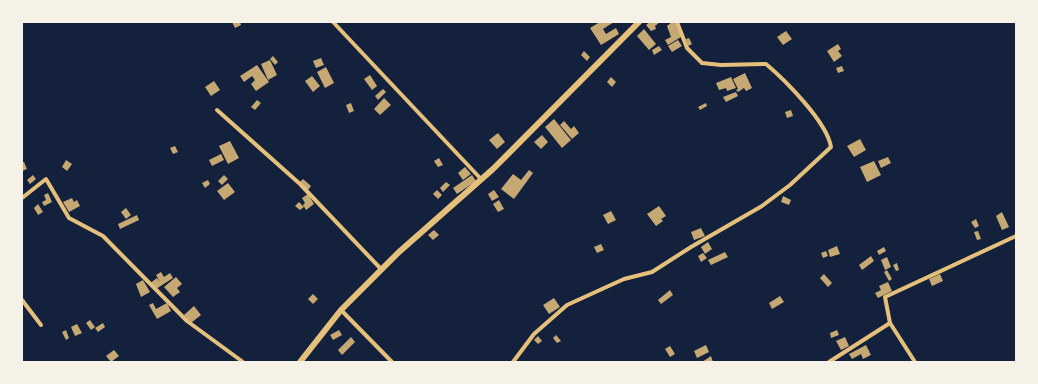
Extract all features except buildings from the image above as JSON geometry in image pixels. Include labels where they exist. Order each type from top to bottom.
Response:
[{"type":"street","points":[[333,22],[481,179]]},
{"type":"street","points":[[300,362],[341,310],[381,269],[398,252],[493,169],[639,22]]},
{"type":"street","points":[[513,362],[534,334],[567,305],[624,279],[652,272],[691,247],[762,206],[790,185],[831,147],[830,140],[814,115],[779,75],[766,64],[721,65],[702,63],[687,48],[677,22]]},
{"type":"street","points":[[217,110],[300,184],[381,269]]},
{"type":"street","points":[[22,198],[46,179],[69,218],[103,236],[186,321],[243,362]]},
{"type":"street","points":[[915,362],[890,324],[885,297],[1016,236]]},
{"type":"street","points":[[22,300],[41,325]]},
{"type":"street","points":[[341,310],[392,362]]},
{"type":"street","points":[[829,362],[890,324]]}]
